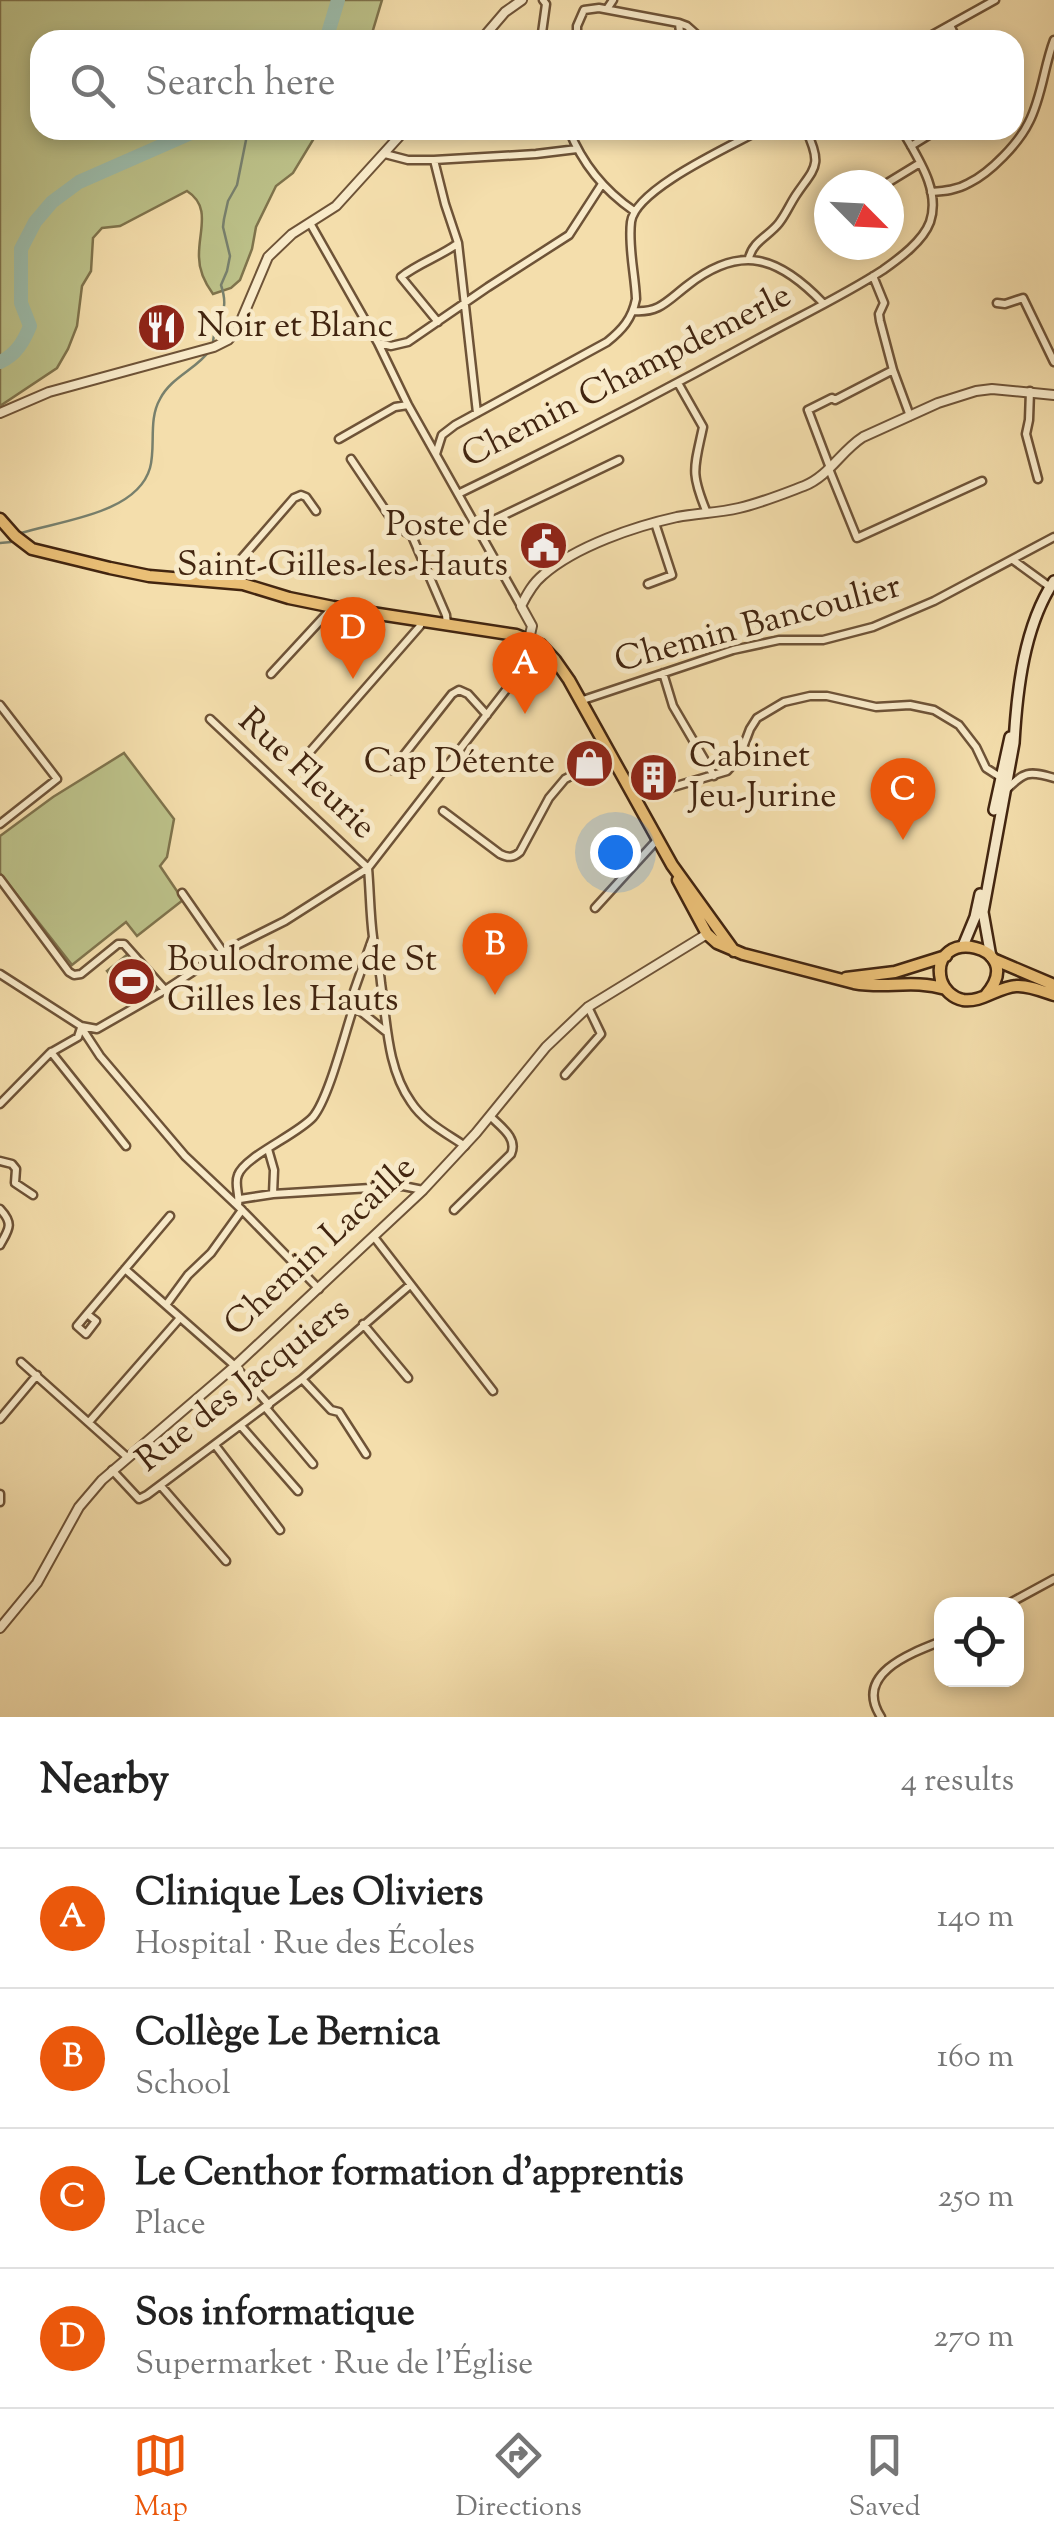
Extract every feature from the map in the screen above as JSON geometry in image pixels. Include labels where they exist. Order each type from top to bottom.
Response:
[{"type":"main road","points":[[0,519],[32,550],[149,576],[242,584],[333,607],[447,624],[541,644],[580,700],[672,865],[731,946]]},
{"type":"main road","points":[[838,979],[895,972],[947,956],[963,946],[976,917],[1032,627],[1052,584]]},
{"type":"main road","points":[[986,995],[996,978],[983,912],[1014,725]]},
{"type":"main road","points":[[1000,777],[1000,810]]},
{"type":"main road","points":[[672,865],[682,892],[707,934],[718,943],[872,986],[923,983],[946,989]]},
{"type":"main road","points":[[963,946],[979,947],[992,958],[1054,985]]},
{"type":"main road","points":[[947,956],[940,972],[946,989],[964,1001],[1021,986],[1054,995]]},
{"type":"street","points":[[490,30],[522,0]]},
{"type":"street","points":[[542,30],[546,4],[543,0]]},
{"type":"street","points":[[606,9],[613,0]]},
{"type":"street","points":[[941,30],[995,0]]},
{"type":"street","points":[[578,30],[584,10],[599,8],[678,23],[692,30]]},
{"type":"street","points":[[678,23],[680,30]]},
{"type":"street","points":[[950,25],[952,30]]},
{"type":"street","points":[[1024,129],[1034,112],[1054,40]]},
{"type":"street","points":[[0,413],[49,392],[228,340],[237,330],[268,258],[292,234],[336,206],[397,140]]},
{"type":"street","points":[[573,140],[602,184],[634,212]]},
{"type":"street","points":[[436,454],[442,435],[620,331],[634,311],[636,285],[630,238],[631,218],[639,203],[660,186],[742,140]]},
{"type":"street","points":[[749,258],[756,243],[781,220],[814,170],[815,156],[809,140]]},
{"type":"street","points":[[908,140],[932,192],[970,183],[1017,140]]},
{"type":"street","points":[[911,146],[921,140]]},
{"type":"street","points":[[385,154],[408,160],[434,160],[577,149]]},
{"type":"street","points":[[434,160],[458,243],[477,413]]},
{"type":"street","points":[[904,173],[920,163]]},
{"type":"street","points":[[378,342],[398,346],[408,342],[569,236],[602,184]]},
{"type":"street","name":"Chemin Champdemerle","points":[[458,494],[612,419],[873,276],[925,233],[932,218],[932,192]]},
{"type":"street","points":[[310,223],[532,626],[528,639]]},
{"type":"street","points":[[438,322],[401,277],[458,243]]},
{"type":"street","points":[[634,311],[649,312],[660,307],[714,266],[749,258],[782,270],[805,284],[823,304]]},
{"type":"street","points":[[873,276],[883,297],[880,321],[910,416]]},
{"type":"street","points":[[997,304],[1022,298],[1054,362]]},
{"type":"street","points":[[893,370],[808,410],[857,538],[982,480]]},
{"type":"street","points":[[678,383],[703,426],[694,474],[707,514]]},
{"type":"street","points":[[521,606],[533,584],[566,559],[655,524],[738,508],[816,481],[850,446],[938,403],[992,389],[1054,395]]},
{"type":"street","points":[[1030,392],[1026,434],[1038,480]]},
{"type":"street","points":[[338,439],[395,407],[408,405]]},
{"type":"street","points":[[351,459],[400,530],[412,536],[447,624]]},
{"type":"street","points":[[477,528],[619,460]]},
{"type":"street","points":[[220,582],[294,498],[306,497],[316,510]]},
{"type":"street","points":[[655,524],[672,574]]},
{"type":"street","name":"Chemin Bancoulier","points":[[580,700],[733,650],[779,640],[823,640],[873,627],[934,601],[1054,537]]},
{"type":"street","points":[[1013,560],[1052,584]]},
{"type":"street","points":[[648,584],[686,570]]},
{"type":"street","points":[[271,674],[333,607]]},
{"type":"street","points":[[301,762],[422,620]]},
{"type":"street","points":[[0,974],[81,1026],[97,1029],[222,952],[285,921],[368,868],[541,644]]},
{"type":"street","points":[[663,673],[674,706],[714,776]]},
{"type":"street","points":[[392,770],[452,694],[459,690],[468,694],[488,715]]},
{"type":"street","points":[[635,799],[727,771],[735,764],[750,728],[764,712],[810,696],[876,707],[910,705],[934,710],[959,725],[986,768],[1000,777]]},
{"type":"street","points":[[0,705],[57,779],[0,824]]},
{"type":"street","name":"Rue Fleurie","points":[[210,719],[368,868]]},
{"type":"street","points":[[443,811],[500,854],[515,856],[548,798],[565,779],[611,755]]},
{"type":"street","points":[[1004,792],[1021,774],[1034,772],[1054,778]]},
{"type":"street","points":[[594,908],[657,840]]},
{"type":"street","points":[[368,868],[373,937],[395,1070],[409,1100],[426,1120],[465,1146]]},
{"type":"street","points":[[0,880],[74,975],[81,974],[118,944],[124,944],[165,990]]},
{"type":"street","points":[[182,894],[222,952]]},
{"type":"street","name":"Chemin Lacaille","points":[[0,1628],[37,1584],[92,1489],[235,1366],[423,1190],[546,1048],[588,1006],[707,934]]},
{"type":"street","points":[[240,1205],[236,1184],[240,1169],[312,1117],[324,1098],[373,937]]},
{"type":"street","points":[[361,967],[380,968]]},
{"type":"street","points":[[354,1006],[386,1031]]},
{"type":"street","points":[[565,1075],[601,1034],[588,1006]]},
{"type":"street","points":[[0,1104],[51,1052],[78,1037],[81,1026]]},
{"type":"street","points":[[81,1026],[100,1056],[185,1156],[240,1205],[319,1290]]},
{"type":"street","points":[[51,1052],[126,1146]]},
{"type":"street","points":[[454,1210],[513,1149],[512,1139],[490,1116]]},
{"type":"street","points":[[268,1149],[274,1170],[274,1194]]},
{"type":"street","points":[[0,1160],[12,1164],[16,1169],[14,1183],[33,1195]]},
{"type":"street","points":[[166,1305],[188,1274],[211,1253],[240,1205],[274,1194],[403,1186],[423,1190]]},
{"type":"street","points":[[0,1209],[10,1224],[0,1245]]},
{"type":"street","points":[[88,1314],[170,1216]]},
{"type":"street","points":[[374,1237],[493,1391]]},
{"type":"street","points":[[125,1270],[235,1366],[312,1464]]},
{"type":"street","name":"Rue des Jacquiers","points":[[112,1470],[139,1499],[162,1486],[302,1378],[410,1285]]},
{"type":"street","points":[[89,1422],[180,1318]]},
{"type":"street","points":[[363,1324],[408,1378]]},
{"type":"street","points":[[21,1362],[128,1457]]},
{"type":"street","points":[[0,1419],[37,1375]]},
{"type":"street","points":[[302,1378],[331,1410],[339,1412],[366,1454]]},
{"type":"street","points":[[241,1426],[298,1490]]},
{"type":"street","points":[[215,1445],[280,1530]]},
{"type":"street","points":[[162,1486],[226,1561]]},
{"type":"street","points":[[1021,1597],[1054,1579]]},
{"type":"street","points":[[881,1717],[875,1708],[878,1678],[887,1667],[934,1644]]},
{"type":"green space","points":[[0,0],[382,0],[373,30],[30,30],[30,140],[313,140],[293,173],[276,186],[256,227],[240,280],[231,288],[213,294],[203,277],[199,257],[202,212],[195,197],[187,191],[120,226],[102,228],[93,238],[91,271],[82,286],[77,326],[68,349],[57,368],[0,406]]},
{"type":"green space","points":[[124,753],[174,819],[167,857],[160,866],[183,900],[137,936],[126,922],[72,965],[0,873],[0,836]]},
{"type":"green space","name":"Boulodrome de St Gilles les Hauts","points":[[128,954],[157,990],[135,1005],[107,971]]},
{"type":"waterway","points":[[329,30],[338,0]]},
{"type":"waterway","points":[[0,362],[19,347],[30,326],[21,303],[21,249],[35,222],[52,202],[79,182],[175,140]]},
{"type":"waterway","points":[[213,342],[223,309],[221,285],[230,256],[224,219],[237,185],[246,140]]},
{"type":"waterway","points":[[21,533],[95,513],[130,496],[150,468],[154,416],[160,399],[210,350]]},
{"type":"waterway","points":[[0,543],[11,542]]},
{"type":"place","name":"Noir et Blanc","points":[[162,327]]},
{"type":"place","name":"Poste de Saint-Gilles-les-Hauts","points":[[543,546]]},
{"type":"place","name":"Sos informatique","points":[[353,679]]},
{"type":"place","name":"Clinique Les Oliviers","points":[[525,714]]},
{"type":"place","name":"Cap Détente","points":[[590,763]]},
{"type":"place","name":"Cabinet Jeu-Jurine","points":[[654,777]]},
{"type":"place","name":"Le Centhor formation d'apprentis","points":[[903,840]]},
{"type":"place","name":"Boulodrome de St Gilles les Hauts","points":[[132,981]]},
{"type":"place","name":"Collège Le Bernica","points":[[495,995]]}]
